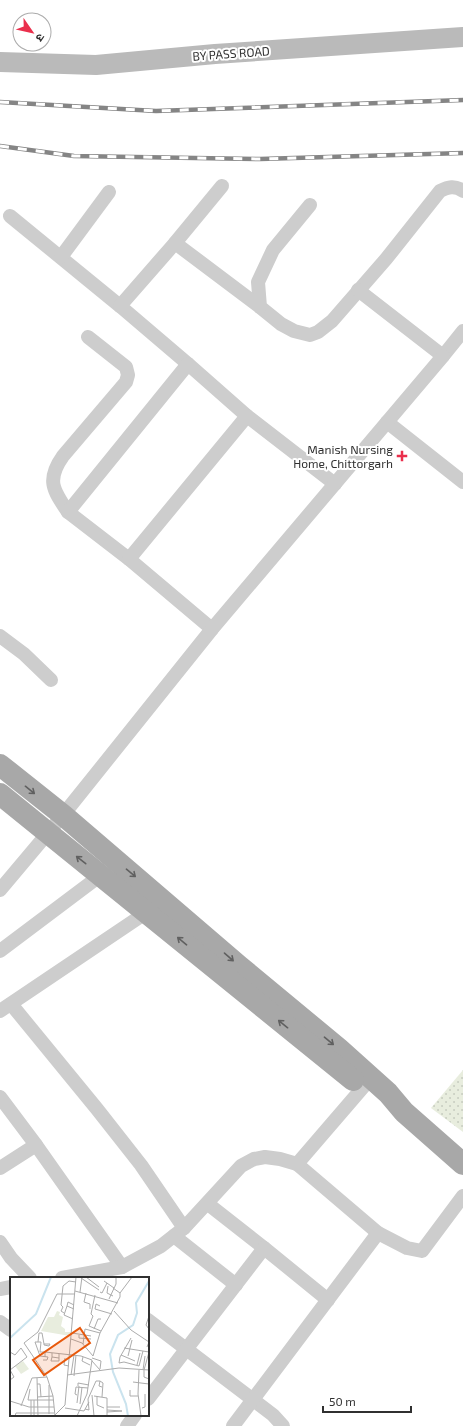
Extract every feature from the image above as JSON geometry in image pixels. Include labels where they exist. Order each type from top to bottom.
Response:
[{"type":"main road","points":[[0,765],[63,815],[239,966],[339,1049],[367,1083]]},
{"type":"main road","points":[[0,794],[147,912],[367,1083],[393,1108],[404,1112],[463,1164]]},
{"type":"street","name":"BY PASS ROAD","points":[[0,62],[96,65],[215,54],[463,37]]},
{"type":"street","points":[[120,306],[222,186]]},
{"type":"street","points":[[175,243],[281,324],[294,331],[310,335],[318,332],[332,321],[386,259],[440,191],[454,187],[463,191]]},
{"type":"street","points":[[60,257],[109,192]]},
{"type":"street","points":[[260,307],[258,282],[273,250],[310,205]]},
{"type":"street","points":[[10,216],[120,306],[247,416],[335,484]]},
{"type":"street","points":[[358,290],[444,356]]},
{"type":"street","points":[[0,890],[48,834],[212,629],[444,356],[463,330]]},
{"type":"street","points":[[88,337],[126,367],[128,375],[126,382],[55,467],[52,477],[53,486],[57,496],[68,512],[129,559],[212,629]]},
{"type":"street","points":[[68,512],[188,364]]},
{"type":"street","points":[[129,559],[247,416]]},
{"type":"street","points":[[387,422],[463,482]]},
{"type":"street","points":[[0,636],[24,654],[51,680]]},
{"type":"street","points":[[0,951],[101,875]]},
{"type":"street","points":[[147,912],[5,1008],[97,1109],[136,1159],[179,1232],[236,1284]]},
{"type":"street","points":[[297,1164],[367,1083]]},
{"type":"street","points":[[0,1097],[36,1145],[122,1267]]},
{"type":"street","points":[[0,1168],[36,1145]]},
{"type":"street","points":[[76,1277],[90,1276],[122,1267],[161,1246],[179,1232],[208,1204],[242,1166],[254,1158],[265,1157],[280,1159],[297,1164],[378,1233],[407,1248],[422,1250],[463,1196]]},
{"type":"street","points":[[208,1204],[328,1300]]},
{"type":"street","points":[[233,1426],[378,1233]]},
{"type":"street","points":[[0,1242],[11,1258]]},
{"type":"street","points":[[149,1398],[264,1248]]},
{"type":"street","points":[[0,1249],[29,1277]]},
{"type":"street","points":[[0,1289],[10,1287]]},
{"type":"street","points":[[149,1321],[273,1415],[283,1426]]},
{"type":"street","points":[[0,1322],[10,1329]]},
{"type":"shaded area","points":[[463,1070],[463,1132],[431,1108]]},
{"type":"railway","points":[[0,102],[156,111],[463,100]]},
{"type":"railway","points":[[0,146],[74,156],[260,159],[463,153]]},
{"type":"place","name":"Manish Nursing Home, Chittorgarh","points":[[402,456]]}]
